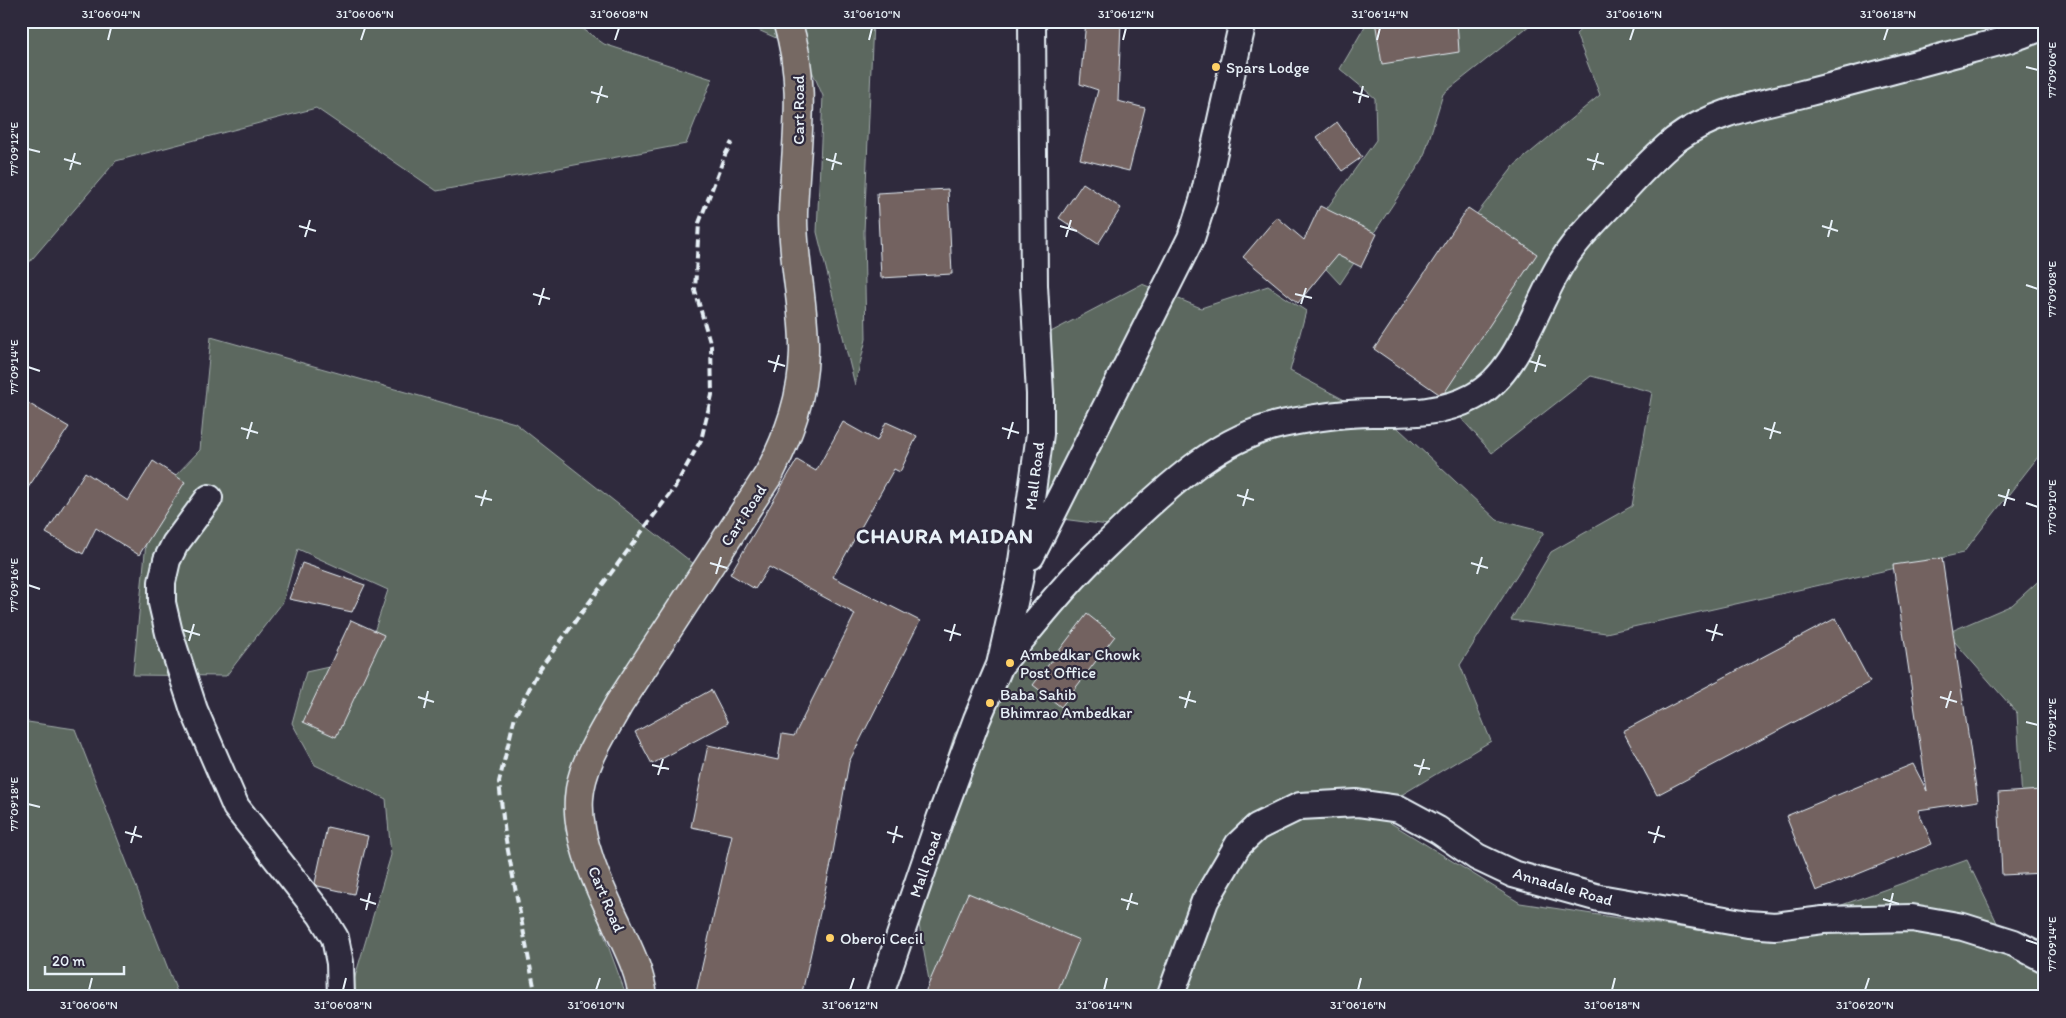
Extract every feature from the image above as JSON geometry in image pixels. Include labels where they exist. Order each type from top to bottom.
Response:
[{"type":"main road","name":"Cart Road","points":[[643,997],[640,976],[602,892],[587,852],[580,818],[579,798],[586,768],[597,742],[619,704],[769,474],[784,446],[795,415],[804,352],[793,214],[800,107],[798,65],[787,21]]},
{"type":"street","name":"Mall Road","points":[[879,997],[940,819],[1000,665],[1020,576],[1040,434],[1040,394],[1034,285],[1032,21]]},
{"type":"street","points":[[1020,576],[1191,238],[1203,201],[1243,21]]},
{"type":"street","points":[[1000,665],[1079,571],[1160,494],[1198,462],[1246,436],[1279,424],[1371,413],[1401,415],[1441,410],[1470,399],[1488,389],[1505,369],[1521,342],[1545,289],[1566,256],[1652,160],[1676,139],[1704,122],[1730,111],[1970,50],[2045,25]]},
{"type":"street","points":[[209,498],[175,544],[167,560],[162,582],[162,603],[169,633],[194,710],[236,807],[321,915],[335,938],[340,963],[341,997]]},
{"type":"street","name":"Annadale Road","points":[[1170,997],[1205,901],[1238,845],[1257,827],[1300,806],[1357,803],[1399,809],[1438,830],[1477,857],[1513,874],[1599,898],[1695,916],[1766,925],[1823,920],[1912,918],[1963,927],[2014,943],[2045,959]]},
{"type":"green space","points":[[21,21],[572,21],[604,44],[712,79],[686,144],[437,191],[316,108],[116,161],[21,272]]},
{"type":"green space","points":[[738,21],[873,21],[864,232],[866,339],[855,385],[817,232],[823,96],[803,50]]},
{"type":"green space","points":[[1368,21],[1535,21],[1443,94],[1423,159],[1340,284],[1302,243],[1376,140],[1375,98],[1340,69]]},
{"type":"green space","points":[[1590,21],[1704,21],[1709,27],[1932,21],[2045,21],[2045,448],[1963,553],[1606,633],[1511,620],[1551,552],[1632,506],[1652,392],[1591,376],[1492,453],[1415,366],[1445,255],[1514,166],[1600,95],[1576,34]]},
{"type":"green space","points":[[1142,284],[1201,308],[1268,286],[1306,311],[1290,371],[1399,429],[1497,520],[1544,532],[1460,665],[1491,741],[1373,812],[1520,903],[1750,938],[1967,860],[2014,958],[2045,966],[2045,997],[932,997],[910,874],[955,733],[1132,528],[1054,518],[1029,459],[1030,343]]},
{"type":"green space","points":[[211,337],[515,423],[694,564],[577,753],[565,829],[627,997],[349,997],[391,855],[386,799],[315,765],[292,723],[306,672],[365,659],[388,590],[298,549],[283,602],[226,676],[133,675],[150,502],[200,450]]},
{"type":"green space","points":[[2045,575],[2045,841],[2024,836],[2017,713],[1947,633],[2012,605]]},
{"type":"green space","points":[[21,721],[75,729],[179,997],[21,997]]},
{"type":"building","points":[[1086,21],[1121,21],[1118,101],[1145,108],[1129,171],[1080,159],[1098,90],[1080,84]]},
{"type":"building","points":[[1375,21],[1457,21],[1459,52],[1382,64]]},
{"type":"building","points":[[1337,122],[1362,157],[1342,171],[1317,137]]},
{"type":"building","points":[[1083,183],[1121,208],[1098,244],[1059,218]]},
{"type":"building","points":[[948,189],[952,274],[881,278],[877,193]]},
{"type":"building","points":[[1320,206],[1377,234],[1361,267],[1337,255],[1298,303],[1243,257],[1277,217],[1304,240]]},
{"type":"building","points":[[1468,208],[1537,254],[1445,392],[1439,394],[1374,349]]},
{"type":"building","points":[[21,399],[69,427],[21,498]]},
{"type":"building","points":[[843,422],[877,441],[886,422],[917,436],[900,472],[894,469],[833,577],[920,621],[849,762],[831,864],[801,997],[695,997],[732,835],[691,827],[708,745],[778,760],[782,734],[794,736],[855,614],[769,567],[755,589],[730,574],[797,460],[816,471]]},
{"type":"building","points":[[153,461],[185,482],[139,555],[96,528],[83,554],[46,533],[85,472],[128,501]]},
{"type":"building","points":[[1942,558],[1978,801],[1918,810],[1932,844],[1816,891],[1786,816],[1913,764],[1927,791],[1893,565]]},
{"type":"building","points":[[302,563],[365,585],[352,612],[289,599]]},
{"type":"building","points":[[1087,614],[1115,636],[1061,707],[1033,685]]},
{"type":"building","points":[[1836,618],[1870,682],[1657,795],[1623,731]]},
{"type":"building","points":[[351,620],[384,635],[336,737],[303,722]]},
{"type":"building","points":[[711,690],[728,723],[652,764],[635,732]]},
{"type":"building","points":[[2041,790],[2045,873],[2002,875],[1998,793]]},
{"type":"building","points":[[327,827],[368,836],[354,894],[318,886],[315,883]]},
{"type":"building","points":[[968,893],[1079,940],[1055,997],[923,997]]},
{"type":"railway","points":[[536,997],[505,835],[499,782],[515,716],[539,670],[675,487],[701,440],[712,395],[711,346],[695,290],[699,223],[725,155],[732,142]]},
{"type":"place","name":"Spars Lodge","points":[[1216,67]]},
{"type":"place","name":"Ambedkar Chowk Post Office","points":[[1010,663]]},
{"type":"place","name":"Baba Sahib Bhimrao Ambedkar","points":[[990,703]]},
{"type":"place","name":"Oberoi Cecil","points":[[830,938]]},
{"type":"district","name":"CHAURA MAIDAN","points":[[945,536]]}]
